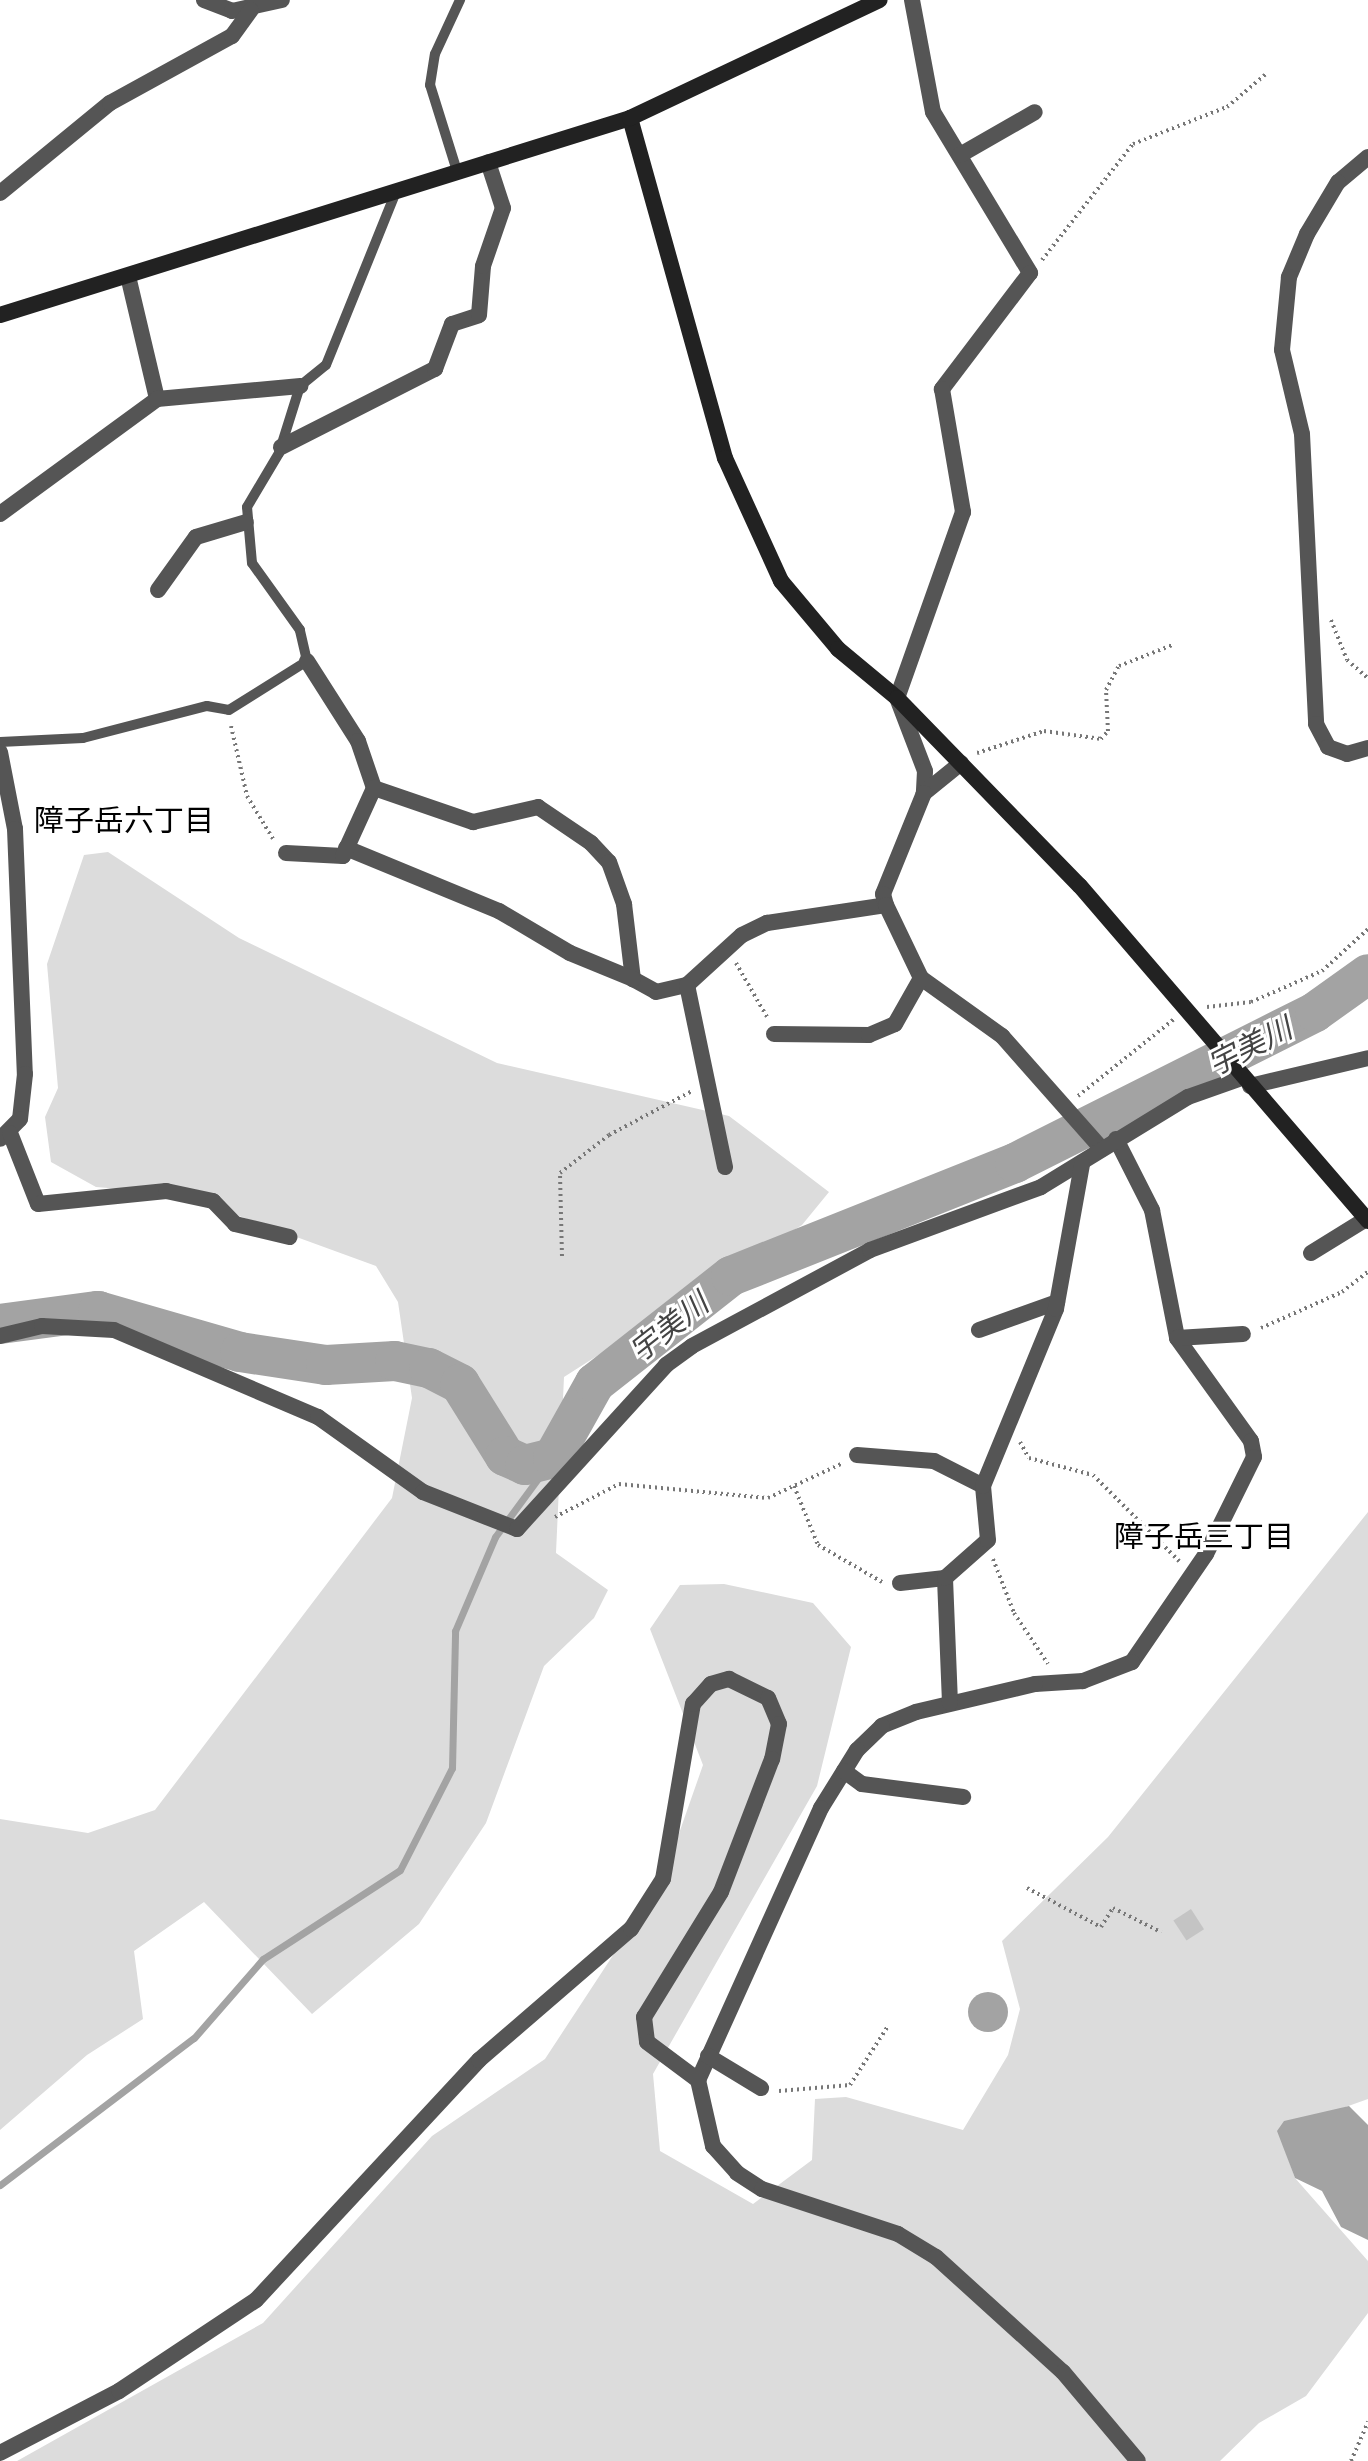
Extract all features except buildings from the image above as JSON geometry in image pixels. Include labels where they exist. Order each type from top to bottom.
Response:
[{"type":"street","points":[[204,0],[251,10],[282,0]]},
{"type":"street","points":[[1,313],[394,197],[457,171],[630,118],[880,0]]},
{"type":"street","points":[[912,0],[933,112],[1030,273],[942,389],[963,512],[897,698],[925,771],[924,793],[883,894],[921,978],[1002,1036],[1105,1143],[1152,1210],[1177,1338],[1251,1441],[1254,1457],[1191,1575],[1132,1662],[1097,1678],[1053,1683],[950,1703],[882,1726],[844,1771],[698,2080],[713,2146],[737,2173],[762,2189],[898,2234],[936,2257],[1063,2372],[1138,2461]]},
{"type":"street","points":[[0,193],[110,103],[232,36],[251,10]]},
{"type":"street","points":[[960,155],[1035,112]]},
{"type":"street","points":[[630,118],[725,458],[753,530],[781,581],[838,649],[897,698],[961,763],[1187,1013],[1367,1220],[1311,1253]]},
{"type":"street","points":[[1368,157],[1338,182],[1307,234],[1289,277],[1282,350],[1302,434],[1316,724],[1328,747],[1347,754],[1368,748]]},
{"type":"street","points":[[281,447],[435,369],[452,324],[479,315],[483,266],[503,208],[488,162]]},
{"type":"street","points":[[128,276],[157,399]]},
{"type":"street","points":[[0,514],[157,399],[300,386]]},
{"type":"street","points":[[158,590],[196,537],[246,522]]},
{"type":"street","points":[[286,853],[343,856],[374,788],[358,741],[307,661]]},
{"type":"street","points":[[0,752],[15,829],[25,1074],[20,1119],[5,1136],[38,1204],[166,1191],[213,1201],[235,1224],[289,1237]]},
{"type":"street","points":[[924,793],[961,763]]},
{"type":"street","points":[[374,788],[473,822],[538,807],[568,822],[609,862],[624,904],[633,979]]},
{"type":"street","points":[[346,848],[499,911],[656,992],[687,985],[729,948],[767,923],[886,905]]},
{"type":"street","points":[[774,1034],[869,1035],[895,1024],[921,978]]},
{"type":"street","points":[[687,985],[705,1084],[725,1167]]},
{"type":"street","points":[[0,1336],[42,1326],[114,1330],[318,1417],[423,1492],[517,1529],[532,1520],[656,1376],[692,1346],[870,1250],[971,1218],[1082,1164],[1105,1143],[1188,1097],[1241,1078],[1368,1058]]},
{"type":"street","points":[[900,1583],[945,1578],[986,1542],[983,1486],[1057,1302],[1082,1164]]},
{"type":"street","points":[[979,1330],[1057,1302]]},
{"type":"street","points":[[1177,1338],[1243,1334]]},
{"type":"street","points":[[857,1455],[934,1461],[983,1486]]},
{"type":"street","points":[[945,1578],[950,1703]]},
{"type":"street","points":[[0,2453],[119,2391],[256,2300],[479,2060],[631,1929],[663,1879],[693,1704],[711,1684],[729,1679],[768,1698],[779,1724],[772,1759],[721,1892],[644,2017],[647,2042],[698,2080]]},
{"type":"street","points":[[844,1771],[862,1784],[963,1797]]},
{"type":"street","points":[[708,2056],[761,2088]]},
{"type":"lane","points":[[457,171],[430,85],[435,54],[460,0]]},
{"type":"lane","points":[[0,742],[83,738],[207,706],[229,710],[307,661],[300,630],[252,563],[246,522],[281,447],[300,386],[326,365],[394,197]]},
{"type":"path","points":[[1030,273],[1133,144],[1227,107],[1266,74]]},
{"type":"path","points":[[1325,607],[1347,660],[1368,678]]},
{"type":"path","points":[[961,763],[1012,737],[1044,731],[1101,739],[1108,731],[1106,690],[1119,666],[1172,645]]},
{"type":"path","points":[[229,710],[247,796],[286,853]]},
{"type":"path","points":[[1070,1109],[1187,1013],[1251,1002],[1286,988],[1322,971],[1368,929]]},
{"type":"path","points":[[729,948],[774,1034]]},
{"type":"path","points":[[562,1256],[560,1173],[609,1135],[705,1084]]},
{"type":"path","points":[[1243,1334],[1342,1292],[1368,1272]]},
{"type":"path","points":[[1008,1428],[1029,1458],[1093,1475],[1191,1575]]},
{"type":"path","points":[[532,1520],[557,1517],[619,1484],[768,1498],[857,1455]]},
{"type":"path","points":[[794,1486],[827,1553],[881,1582],[900,1583]]},
{"type":"path","points":[[986,1542],[1053,1683]]},
{"type":"path","points":[[1027,1888],[1101,1927],[1113,1908],[1161,1932]]},
{"type":"path","points":[[761,2088],[795,2093],[850,2085],[888,2026]]},
{"type":"path","points":[[1351,2461],[1368,2422]]},
{"type":"shaded area","points":[[108,852],[239,938],[497,1063],[729,1116],[829,1192],[802,1225],[564,1377],[556,1553],[608,1590],[594,1618],[544,1666],[486,1823],[419,1924],[312,2014],[204,1902],[134,1951],[143,2019],[87,2055],[0,2130],[0,1819],[88,1833],[155,1810],[392,1498],[412,1398],[398,1302],[376,1266],[179,1194],[96,1187],[51,1162],[45,1117],[58,1088],[47,964],[84,855]]},
{"type":"shaded area","points":[[1368,1512],[1368,2099],[1278,2131],[1295,2178],[1368,2261],[1368,2313],[1306,2396],[1259,2423],[1220,2461],[17,2461],[263,2323],[432,2136],[545,2059],[663,1879],[703,1765],[650,1629],[680,1585],[724,1584],[813,1603],[851,1647],[817,1786],[653,2074],[660,2151],[753,2204],[812,2160],[815,2099],[846,2097],[963,2130],[1008,2055],[1020,2009],[1002,1941],[1108,1837]]},
{"type":"shaded area","points":[[988,1992],[1002,1998],[1008,2012],[1002,2026],[988,2032],[974,2026],[968,2012],[974,1998]]},
{"type":"shaded area","points":[[1349,2106],[1368,2125],[1368,2240],[1341,2227],[1322,2191],[1295,2178],[1277,2131],[1284,2121]]},
{"type":"waterway","name":"宇美川","points":[[0,1324],[98,1311],[240,1352],[326,1365],[395,1361],[429,1368],[460,1384],[505,1456],[525,1465],[553,1458],[595,1383],[731,1276],[1015,1163],[1315,1012],[1368,974]]},
{"type":"waterway","points":[[0,2185],[194,2038],[263,1959],[400,1870],[452,1768],[455,1631],[495,1537],[553,1458]]},
{"type":"district","name":"障子岳六丁目","points":[[124,819]]},
{"type":"district","name":"障子岳三丁目","points":[[1204,1535]]}]
